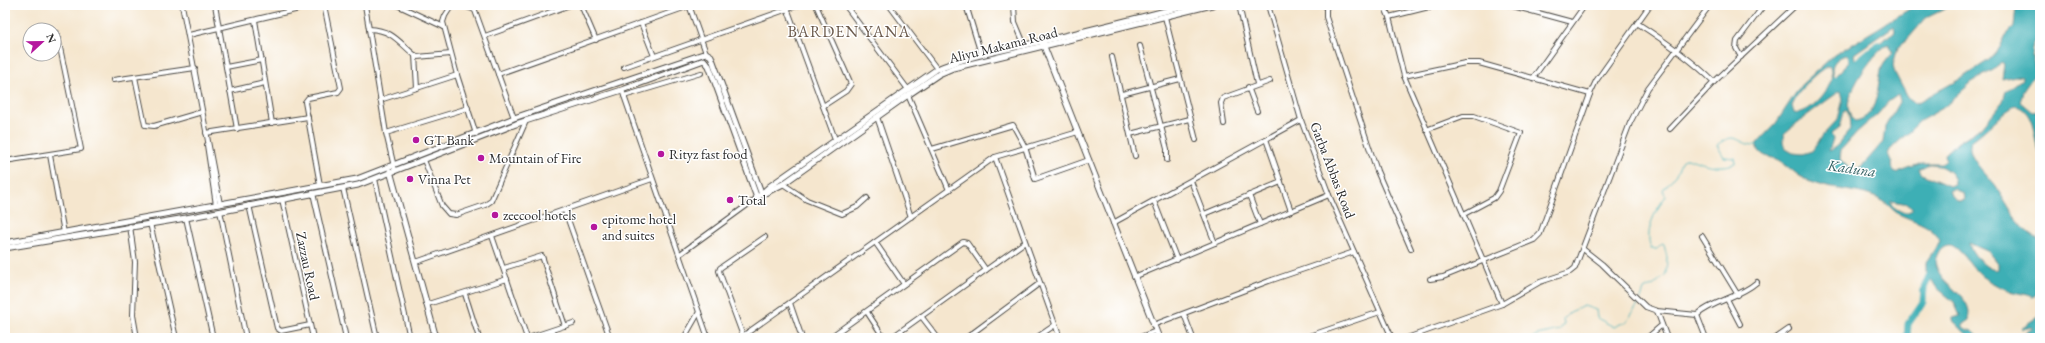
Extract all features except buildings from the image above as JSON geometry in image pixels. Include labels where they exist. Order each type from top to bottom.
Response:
[{"type":"street","points":[[182,5],[195,68],[218,204]]},
{"type":"street","points":[[215,5],[237,129]]},
{"type":"street","points":[[189,35],[316,5]]},
{"type":"street","points":[[320,185],[306,99],[338,92],[341,88],[324,5]]},
{"type":"street","points":[[364,5],[393,172],[436,336],[418,338]]},
{"type":"street","points":[[397,5],[444,27]]},
{"type":"street","points":[[452,5],[445,16],[444,27],[457,75],[476,134]]},
{"type":"street","points":[[461,5],[475,10]]},
{"type":"street","points":[[473,5],[514,118]]},
{"type":"street","points":[[485,36],[570,5]]},
{"type":"street","points":[[581,5],[596,40]]},
{"type":"street","points":[[624,67],[701,40],[787,7],[799,5]]},
{"type":"street","points":[[816,5],[851,84],[846,91],[823,106]]},
{"type":"street","points":[[845,5],[907,88]]},
{"type":"street","points":[[889,5],[937,69]]},
{"type":"street","points":[[966,5],[981,54]]},
{"type":"street","points":[[1014,5],[1015,22],[1025,46]]},
{"type":"street","name":"Aliyu Makama Road","points":[[760,196],[783,184],[939,74],[953,68],[1189,5]]},
{"type":"street","name":"Aliyu Makama Road","points":[[760,196],[770,186],[907,88],[937,69],[958,60],[981,54],[1043,44],[1165,18],[1212,5]]},
{"type":"street","points":[[1239,5],[1257,84]]},
{"type":"street","name":"Garba Abbas Road","points":[[1268,5],[1301,120],[1329,195],[1392,338]]},
{"type":"street","points":[[1328,5],[1326,9],[1326,17],[1374,164],[1411,249]]},
{"type":"street","points":[[1384,5],[1389,17],[1404,76],[1502,304]]},
{"type":"street","points":[[1389,17],[1437,5]]},
{"type":"street","points":[[1509,5],[1572,22]]},
{"type":"street","points":[[1533,78],[1585,5]]},
{"type":"street","points":[[1430,279],[1443,277],[1483,261],[1534,240],[1540,234],[1596,81],[1650,5]]},
{"type":"street","points":[[1407,338],[1502,304],[1540,282],[1570,272],[1575,268],[1630,123],[1648,88],[1710,5]]},
{"type":"street","points":[[1741,57],[1736,48],[1737,41],[1764,5]]},
{"type":"street","points":[[1670,129],[1714,82],[1796,5]]},
{"type":"street","points":[[498,74],[689,6],[706,53],[710,56],[724,99],[760,196],[680,254]]},
{"type":"street","points":[[787,7],[835,139]]},
{"type":"street","points":[[1165,18],[1196,140]]},
{"type":"street","points":[[255,20],[272,123]]},
{"type":"street","points":[[641,23],[654,56]]},
{"type":"street","points":[[1637,23],[1677,49],[1714,82]]},
{"type":"street","points":[[369,29],[381,30],[389,33],[409,48],[415,55],[420,57],[451,54]]},
{"type":"street","points":[[1043,44],[1159,338]]},
{"type":"street","points":[[1140,46],[1161,126],[1167,160]]},
{"type":"street","points":[[5,243],[166,215],[356,179],[476,134],[514,118],[706,53]]},
{"type":"street","points":[[415,55],[417,88]]},
{"type":"street","points":[[1112,57],[1122,94],[1135,156]]},
{"type":"street","points":[[5,161],[80,151],[82,148],[62,60]]},
{"type":"street","points":[[226,67],[262,60]]},
{"type":"street","points":[[5,248],[130,226],[186,218],[343,188],[375,179],[516,124],[622,90],[704,60],[709,66],[724,99]]},
{"type":"street","points":[[1404,76],[1465,63],[1479,63],[1590,94]]},
{"type":"street","points":[[113,80],[195,68]]},
{"type":"street","points":[[624,96],[701,73]]},
{"type":"street","points":[[380,100],[457,75]]},
{"type":"street","points":[[135,77],[145,125],[154,126],[202,112]]},
{"type":"street","points":[[1122,94],[1180,79]]},
{"type":"street","points":[[1224,124],[1221,100],[1248,87],[1270,81]]},
{"type":"street","points":[[230,91],[266,83]]},
{"type":"street","points":[[1248,87],[1257,111]]},
{"type":"street","points":[[622,90],[708,338]]},
{"type":"street","points":[[587,94],[590,100]]},
{"type":"street","points":[[908,95],[949,190]]},
{"type":"street","points":[[386,134],[468,108]]},
{"type":"street","points":[[1426,130],[1463,116],[1474,116],[1522,133],[1499,191],[1494,198],[1464,214]]},
{"type":"street","points":[[206,133],[308,117]]},
{"type":"street","points":[[877,117],[911,217]]},
{"type":"street","points":[[1130,134],[1190,119]]},
{"type":"street","points":[[1113,223],[1301,120]]},
{"type":"street","points":[[424,160],[442,206],[449,214],[456,215],[485,205],[490,201],[526,122]]},
{"type":"street","points":[[932,149],[1013,125],[1025,147],[1035,179],[1089,160]]},
{"type":"street","points":[[765,237],[720,268],[719,272],[742,337],[748,336],[790,303],[996,157],[1078,132]]},
{"type":"street","points":[[1266,140],[1291,211]]},
{"type":"street","points":[[50,155],[64,233]]},
{"type":"street","points":[[996,157],[1060,338]]},
{"type":"street","points":[[375,179],[410,338]]},
{"type":"street","points":[[416,262],[652,180]]},
{"type":"street","points":[[1191,181],[1215,243]]},
{"type":"street","points":[[1204,214],[1281,182]]},
{"type":"street","points":[[783,184],[807,200],[842,214],[857,207],[867,198]]},
{"type":"street","points":[[343,188],[377,338]]},
{"type":"street","points":[[313,193],[346,338]]},
{"type":"street","points":[[1249,195],[1260,224]]},
{"type":"street","points":[[1134,277],[1329,195]]},
{"type":"street","name":"Zazzau Road","points":[[282,199],[313,338]]},
{"type":"street","points":[[1154,201],[1177,260]]},
{"type":"street","points":[[249,205],[277,328],[281,331],[310,325]]},
{"type":"street","points":[[220,211],[246,338]]},
{"type":"street","points":[[565,211],[610,338]]},
{"type":"street","points":[[166,215],[167,221]]},
{"type":"street","points":[[186,218],[213,338]]},
{"type":"street","points":[[150,223],[176,338]]},
{"type":"street","points":[[130,226],[135,262],[133,315],[137,338]]},
{"type":"street","points":[[492,236],[527,338],[573,323]]},
{"type":"street","points":[[1702,236],[1738,295]]},
{"type":"street","points":[[875,242],[904,284]]},
{"type":"street","points":[[829,338],[966,242],[986,270]]},
{"type":"street","points":[[890,338],[1025,242]]},
{"type":"street","points":[[1583,249],[1602,264],[1646,307],[1657,311],[1696,315],[1707,307],[1738,295],[1756,282]]},
{"type":"street","points":[[1153,325],[1269,281],[1354,252]]},
{"type":"street","points":[[504,268],[542,256],[566,326]]},
{"type":"street","points":[[428,304],[465,294],[507,279]]},
{"type":"street","points":[[966,338],[1040,284]]},
{"type":"street","points":[[465,294],[478,338]]},
{"type":"street","points":[[1727,299],[1740,324]]},
{"type":"street","points":[[790,303],[802,338]]},
{"type":"street","points":[[1657,311],[1668,338]]},
{"type":"street","points":[[684,338],[699,312]]},
{"type":"street","points":[[867,312],[884,338]]},
{"type":"street","points":[[1303,338],[1380,312]]},
{"type":"street","points":[[1184,314],[1194,338]]},
{"type":"street","points":[[1696,315],[1706,338]]},
{"type":"street","points":[[922,316],[938,338]]},
{"type":"street","points":[[1036,338],[1055,325]]},
{"type":"street","points":[[1647,338],[1662,325]]},
{"type":"street","points":[[1778,337],[1788,329]]},
{"type":"street","points":[[1138,338],[1156,331]]},
{"type":"street","points":[[1585,338],[1594,336],[1597,338]]},
{"type":"water","points":[[1916,5],[1953,5],[1926,18],[1907,40],[1898,47],[1893,65],[1895,73],[1907,96],[1911,101],[1916,103],[1960,79],[1989,60],[1999,49],[2006,35],[2014,27],[2016,5],[2040,5],[2040,37],[2035,42],[2032,50],[2035,74],[2023,91],[2020,102],[2032,112],[2040,111],[2040,159],[2031,121],[2023,109],[2016,106],[2011,108],[1971,141],[1970,150],[1974,160],[1998,190],[2019,222],[2032,235],[2040,240],[2040,293],[2032,297],[2010,291],[1990,282],[1979,274],[1960,251],[1952,245],[1943,247],[1935,261],[1943,278],[1966,303],[1969,311],[1969,320],[1963,324],[1963,327],[1973,331],[1980,338],[1975,338],[1968,335],[1953,321],[1953,318],[1960,316],[1954,302],[1936,287],[1926,271],[1926,262],[1940,241],[1933,231],[1924,225],[1900,215],[1884,202],[1873,196],[1821,186],[1809,181],[1780,161],[1765,156],[1757,148],[1757,143],[1776,123],[1801,85],[1834,55]],"holes":[[[1894,26],[1895,31],[1859,60],[1855,60],[1854,54]],[[1889,44],[1893,52],[1882,67],[1876,100],[1873,107],[1869,114],[1855,121],[1851,118],[1848,106],[1849,99],[1857,81],[1870,62],[1883,48]],[[1848,55],[1849,62],[1834,77],[1832,73],[1833,65],[1840,57]],[[2001,62],[2004,64],[2002,79],[2015,76],[2022,77],[2022,79],[2006,91],[2003,101],[1982,127],[1957,143],[1945,154],[1946,160],[1943,163],[1922,163],[1895,173],[1893,172],[1892,163],[1888,154],[1890,150],[1920,121],[1943,108],[1972,82],[1995,69]],[[1828,66],[1830,67],[1831,80],[1826,91],[1811,107],[1799,112],[1794,112],[1792,105],[1802,88],[1823,69]],[[1841,91],[1843,99],[1838,119],[1823,135],[1812,151],[1802,154],[1793,153],[1786,149],[1783,142],[1784,134]],[[1898,95],[1900,100],[1885,127],[1883,142],[1862,166],[1852,171],[1840,159],[1841,150],[1857,132],[1878,114],[1888,102]],[[1846,110],[1849,115],[1850,130],[1835,148],[1829,151],[1833,139],[1831,134],[1840,127],[1844,112]],[[1929,164],[1942,167],[1950,173],[1955,180],[1955,184],[1949,186],[1922,174],[1919,169]],[[1953,189],[1963,193],[1964,200],[1959,201],[1951,195],[1949,191]],[[1891,201],[1909,204],[1913,209],[1907,212],[1902,212],[1891,205]],[[1969,243],[1989,252],[1998,263],[1998,269],[1991,269],[1982,263],[1975,255]]]},
{"type":"water","points":[[2040,315],[2040,338],[2022,338],[2024,334],[2033,328],[2021,328]]},
{"type":"waterway","name":"Kaduna","points":[[1852,66],[1878,45]]},
{"type":"waterway","points":[[1641,299],[1644,290],[1654,285],[1666,274],[1667,257],[1664,245],[1662,244],[1657,249],[1651,249],[1649,235],[1652,221],[1666,196],[1663,190],[1677,173],[1682,160],[1688,158],[1712,165],[1730,165],[1735,163],[1734,158],[1724,157],[1717,145],[1729,138],[1734,138],[1750,145],[1757,145]]},
{"type":"waterway","points":[[1907,338],[1908,324],[1923,302],[1924,288],[1929,276]]},
{"type":"waterway","points":[[1532,338],[1537,335],[1560,330],[1564,323],[1563,319],[1570,312],[1584,306],[1596,310],[1597,318],[1614,327],[1627,321],[1640,302]]},
{"type":"place","name":"GT Bank","points":[[416,140]]},
{"type":"place","name":"Rityz fast food","points":[[661,154]]},
{"type":"place","name":"Mountain of Fire","points":[[481,158]]},
{"type":"place","name":"Vinna Pet","points":[[410,179]]},
{"type":"place","name":"Total","points":[[730,200]]},
{"type":"place","name":"zeecool hotels","points":[[495,215]]},
{"type":"place","name":"epitome hotel and suites","points":[[594,227]]},
{"type":"district","name":"BARDEN YANA","points":[[849,31]]}]
